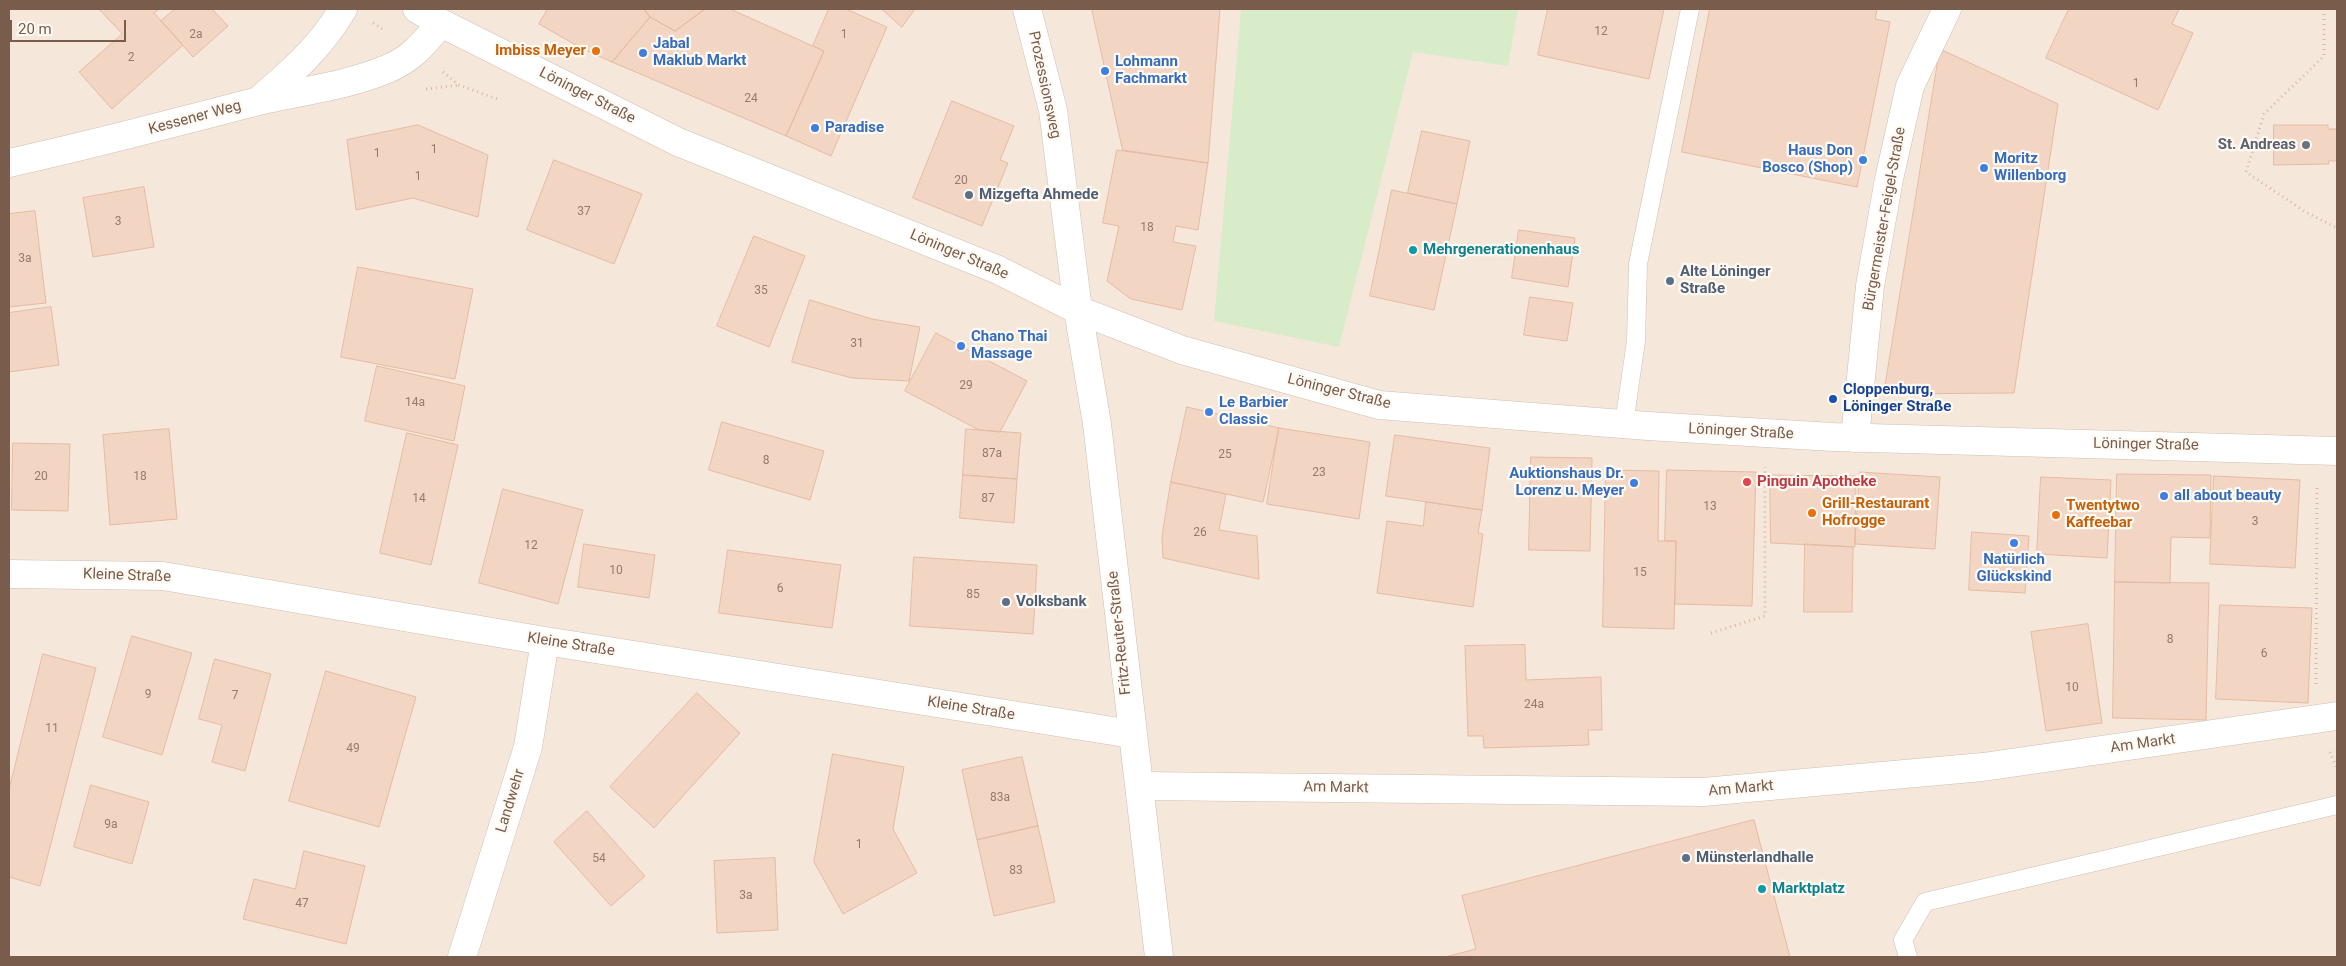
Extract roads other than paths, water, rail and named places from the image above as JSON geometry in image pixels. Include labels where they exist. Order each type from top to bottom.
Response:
[{"type":"street","name":"Kessener Weg","points":[[9,163],[96,144],[257,102],[298,67],[316,48],[328,34],[343,9]]},
{"type":"street","name":"Löninger Straße","points":[[417,9],[441,24],[678,142],[996,269],[1078,310],[1182,350],[1379,405],[1764,434],[2337,451]]},
{"type":"street","name":"Prozessionsweg","points":[[1028,9],[1053,110],[1078,310]]},
{"type":"street","name":"Bürgermeister-Feigel-Straße","points":[[1855,438],[1870,286],[1889,179],[1910,86],[1947,9]]},
{"type":"street","points":[[257,102],[340,85],[388,69],[417,52],[441,24]]},
{"type":"street","name":"Fritz-Reuter-Straße","points":[[1078,310],[1097,424],[1159,957]]},
{"type":"street","name":"Kleine Straße","points":[[9,574],[163,576],[545,641],[1132,734]]},
{"type":"street","name":"Landwehr","points":[[462,957],[528,747],[545,641]]},
{"type":"street","name":"Am Markt","points":[[1140,786],[1703,792],[1983,767],[2327,717]]},
{"type":"lane","points":[[1624,424],[1636,341],[1638,264],[1690,9]]},
{"type":"lane","points":[[1908,957],[1903,940],[1925,902],[2337,806]]},
{"type":"place","name":"Imbiss Meyer","points":[[596,51]]},
{"type":"place","name":"Jabal Maklub Markt","points":[[643,53]]},
{"type":"place","name":"Lohmann Fachmarkt","points":[[1105,71]]},
{"type":"place","name":"Paradise","points":[[815,128]]},
{"type":"place","name":"St. Andreas","points":[[2306,145]]},
{"type":"place","name":"Haus Don Bosco (Shop)","points":[[1863,160]]},
{"type":"place","name":"Moritz Willenborg","points":[[1984,168]]},
{"type":"place","name":"Mizgefta Ahmede","points":[[969,195]]},
{"type":"place","name":"Mehrgenerationenhaus","points":[[1413,250]]},
{"type":"place","name":"Alte Löninger Straße","points":[[1670,281]]},
{"type":"place","name":"Chano Thai Massage","points":[[961,346]]},
{"type":"place","name":"Cloppenburg, Löninger Straße","points":[[1833,399]]},
{"type":"place","name":"Le Barbier Classic","points":[[1209,412]]},
{"type":"place","name":"Pinguin Apotheke","points":[[1747,482]]},
{"type":"place","name":"Auktionshaus Dr. Lorenz u. Meyer","points":[[1634,483]]},
{"type":"place","name":"all about beauty","points":[[2164,496]]},
{"type":"place","name":"Grill-Restaurant Hofrogge","points":[[1812,513]]},
{"type":"place","name":"Twentytwo Kaffeebar","points":[[2056,515]]},
{"type":"place","name":"Natürlich Glückskind","points":[[2014,543]]},
{"type":"place","name":"Volksbank","points":[[1006,602]]},
{"type":"place","name":"Münsterlandhalle","points":[[1686,858]]},
{"type":"place","name":"Marktplatz","points":[[1762,889]]}]
